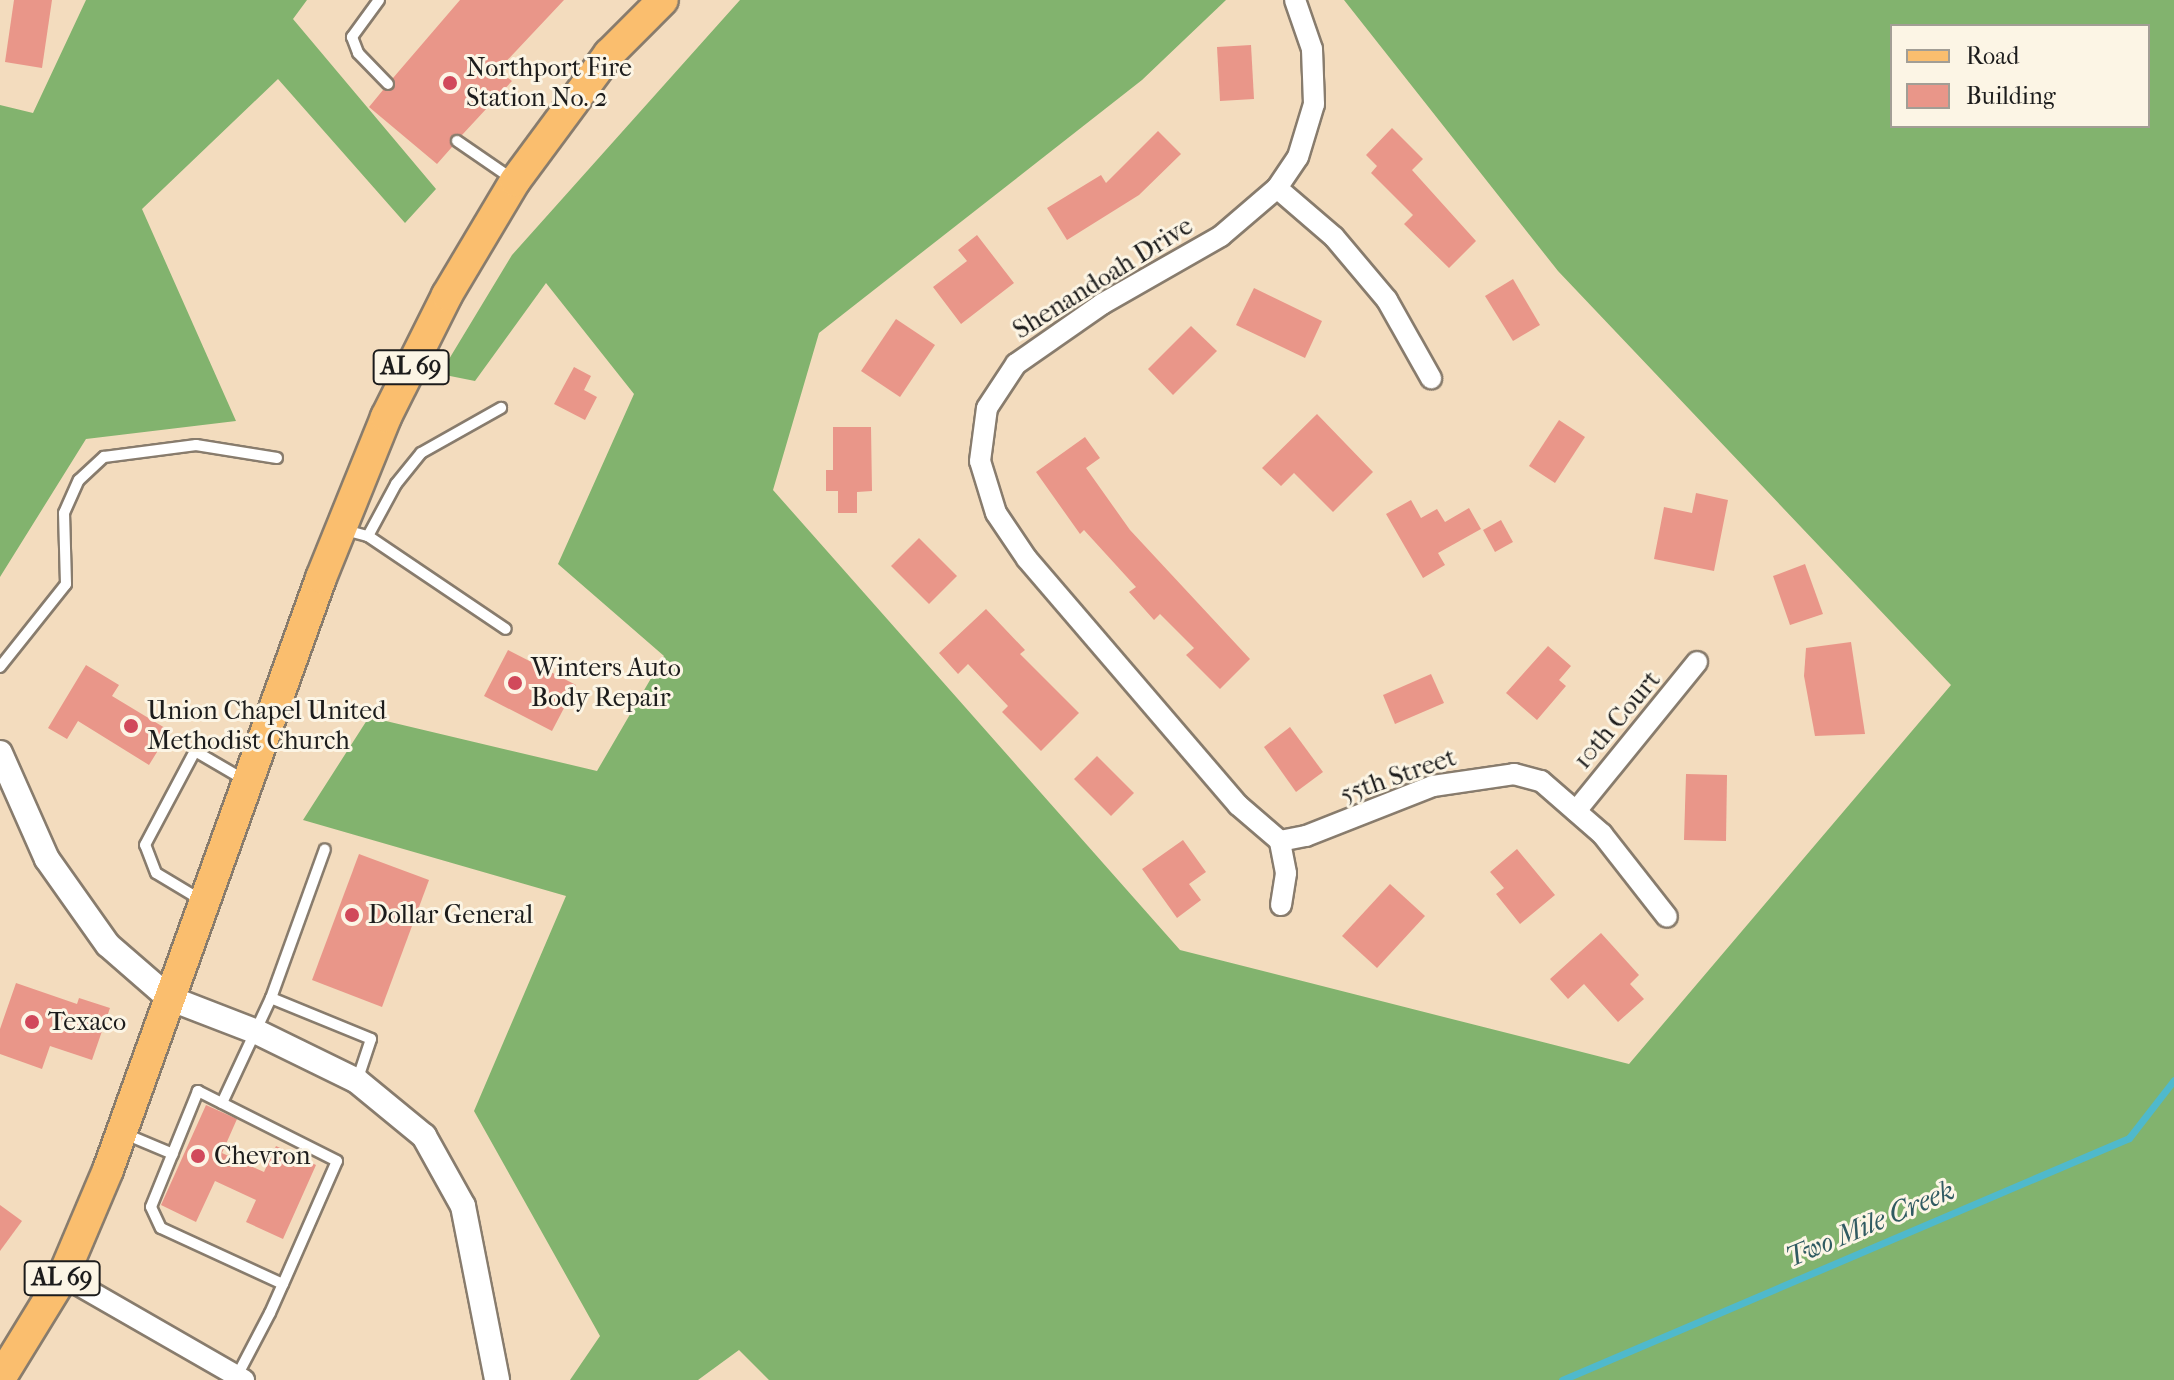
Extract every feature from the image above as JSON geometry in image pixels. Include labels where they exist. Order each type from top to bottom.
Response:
[{"type":"main road","name":"AL 69","points":[[0,1379],[63,1276],[121,1132],[248,782],[354,532],[386,417],[447,295],[515,181],[609,54],[663,0]]},
{"type":"street","name":"Shenandoah Drive","points":[[1280,841],[1238,805],[1018,548],[996,513],[980,461],[987,408],[1016,364],[1102,304],[1221,236],[1277,188],[1298,157],[1314,104],[1312,49],[1295,0]]},
{"type":"street","points":[[1277,188],[1334,237],[1387,300],[1431,378]]},
{"type":"street","name":"10th Court","points":[[1576,811],[1697,662]]},
{"type":"street","points":[[0,753],[23,811],[75,904],[108,945],[169,998],[257,1032],[357,1081],[400,1112],[444,1164],[475,1249],[497,1380]]},
{"type":"street","name":"55th Street","points":[[1280,841],[1306,836],[1433,786],[1487,774],[1541,781],[1602,834],[1667,917]]},
{"type":"street","points":[[1280,841],[1286,873],[1281,905]]},
{"type":"street","points":[[63,1276],[241,1378]]},
{"type":"lane","points":[[379,0],[352,37],[358,53],[388,84]]},
{"type":"lane","points":[[457,141],[515,181]]},
{"type":"lane","points":[[501,408],[421,453],[354,532],[506,629]]},
{"type":"lane","points":[[0,667],[66,584],[64,513],[79,480],[104,457],[196,445],[277,458]]},
{"type":"lane","points":[[205,902],[156,873],[145,845],[195,751],[248,782]]},
{"type":"lane","points":[[222,1103],[271,998],[325,849]]},
{"type":"lane","points":[[271,998],[371,1039],[357,1081]]},
{"type":"lane","points":[[241,1378],[283,1284],[337,1161],[198,1091],[151,1207],[161,1228],[283,1284]]},
{"type":"lane","points":[[121,1132],[173,1154]]},
{"type":"green space","points":[[86,0],[307,0],[293,19],[436,189],[405,223],[278,79],[142,209],[236,421],[86,439],[0,577],[0,105],[33,113]]},
{"type":"green space","points":[[740,0],[1226,0],[1142,80],[819,333],[773,490],[1180,950],[1629,1064],[1951,685],[1558,271],[1344,0],[2174,0],[2174,1380],[769,1380],[739,1350],[698,1380],[570,1380],[600,1336],[474,1111],[566,896],[303,820],[369,717],[597,771],[664,656],[558,564],[634,394],[546,283],[475,381],[440,374],[512,255]]},
{"type":"building","points":[[14,0],[52,0],[42,68],[5,62]]},
{"type":"building","name":"Northport Fire Station No. 2","points":[[460,0],[564,0],[498,70],[512,81],[462,135],[451,136],[452,147],[437,164],[369,107],[383,90],[394,89],[393,78]]},
{"type":"building","points":[[1251,45],[1254,99],[1220,101],[1217,47]]},
{"type":"building","points":[[1392,128],[1423,159],[1412,170],[1476,241],[1449,268],[1404,224],[1413,215],[1371,173],[1377,166],[1366,155]]},
{"type":"building","points":[[1158,131],[1181,154],[1139,195],[1067,240],[1047,208],[1101,175],[1106,183]]},
{"type":"building","points":[[977,235],[1014,283],[961,324],[933,287],[967,261],[958,250]]},
{"type":"building","points":[[1513,279],[1540,325],[1513,341],[1485,296]]},
{"type":"building","points":[[1254,288],[1322,321],[1305,358],[1236,325]]},
{"type":"building","points":[[896,319],[935,345],[900,397],[861,371]]},
{"type":"building","points":[[1191,326],[1217,351],[1173,395],[1148,369]]},
{"type":"building","points":[[574,367],[591,376],[584,390],[597,397],[585,420],[554,404]]},
{"type":"building","points":[[1317,414],[1373,472],[1333,512],[1294,473],[1281,486],[1262,468]]},
{"type":"building","points":[[1559,420],[1585,437],[1555,483],[1529,466]]},
{"type":"building","points":[[833,427],[871,427],[872,491],[857,492],[857,513],[838,513],[838,491],[826,491],[826,470],[833,470]]},
{"type":"building","points":[[1085,437],[1100,458],[1086,468],[1130,530],[1250,659],[1220,689],[1186,655],[1194,648],[1160,614],[1154,620],[1129,592],[1136,587],[1084,530],[1080,534],[1036,472]]},
{"type":"building","points":[[1696,493],[1728,500],[1714,571],[1654,559],[1664,507],[1692,513]]},
{"type":"building","points":[[1411,500],[1421,518],[1437,509],[1445,522],[1469,508],[1481,529],[1438,553],[1445,565],[1423,578],[1386,514]]},
{"type":"building","points":[[1501,520],[1513,542],[1495,552],[1483,530]]},
{"type":"building","points":[[919,538],[957,576],[929,604],[891,566]]},
{"type":"building","points":[[1805,564],[1823,614],[1790,625],[1773,576]]},
{"type":"building","points":[[986,609],[1025,650],[1020,654],[1079,713],[1041,751],[1002,712],[1008,706],[968,664],[958,674],[939,653]]},
{"type":"building","points":[[1851,642],[1865,734],[1815,736],[1804,676],[1806,648]]},
{"type":"building","points":[[1548,646],[1571,666],[1559,680],[1566,686],[1537,720],[1506,693]]},
{"type":"building","points":[[508,650],[576,685],[552,731],[484,696]]},
{"type":"building","points":[[86,665],[119,685],[112,696],[170,731],[149,765],[78,721],[67,739],[48,728]]},
{"type":"building","points":[[1431,674],[1444,703],[1395,724],[1383,695]]},
{"type":"building","points":[[1290,727],[1323,772],[1296,792],[1264,747]]},
{"type":"building","points":[[1097,756],[1134,793],[1111,816],[1074,779]]},
{"type":"building","points":[[1686,774],[1727,775],[1726,841],[1684,840]]},
{"type":"building","points":[[1183,840],[1206,872],[1189,884],[1201,900],[1177,918],[1142,869]]},
{"type":"building","points":[[1517,849],[1555,895],[1520,924],[1496,894],[1504,888],[1490,872]]},
{"type":"building","points":[[359,854],[429,880],[382,1007],[312,980]]},
{"type":"building","points":[[1390,884],[1425,916],[1377,968],[1342,936]]},
{"type":"building","points":[[1601,933],[1639,975],[1630,984],[1644,999],[1618,1022],[1584,984],[1568,999],[1550,979]]},
{"type":"building","points":[[16,983],[77,1004],[79,998],[110,1008],[92,1060],[50,1046],[42,1069],[0,1054],[0,1029]]},
{"type":"building","points":[[206,1105],[237,1119],[222,1153],[264,1172],[276,1146],[316,1165],[283,1239],[246,1222],[256,1200],[215,1181],[196,1222],[161,1205]]},
{"type":"building","points":[[0,1205],[22,1221],[0,1251]]},
{"type":"waterway","name":"Two Mile Creek","points":[[1562,1380],[2129,1138],[2174,1080]]},
{"type":"place","name":"Northport Fire Station No. 2","points":[[450,83]]},
{"type":"place","name":"Winters Auto Body Repair","points":[[515,683]]},
{"type":"place","name":"Union Chapel United Methodist Church","points":[[131,726]]},
{"type":"place","name":"Dollar General","points":[[352,915]]},
{"type":"place","name":"Texaco","points":[[32,1022]]},
{"type":"place","name":"Chevron","points":[[198,1156]]}]
